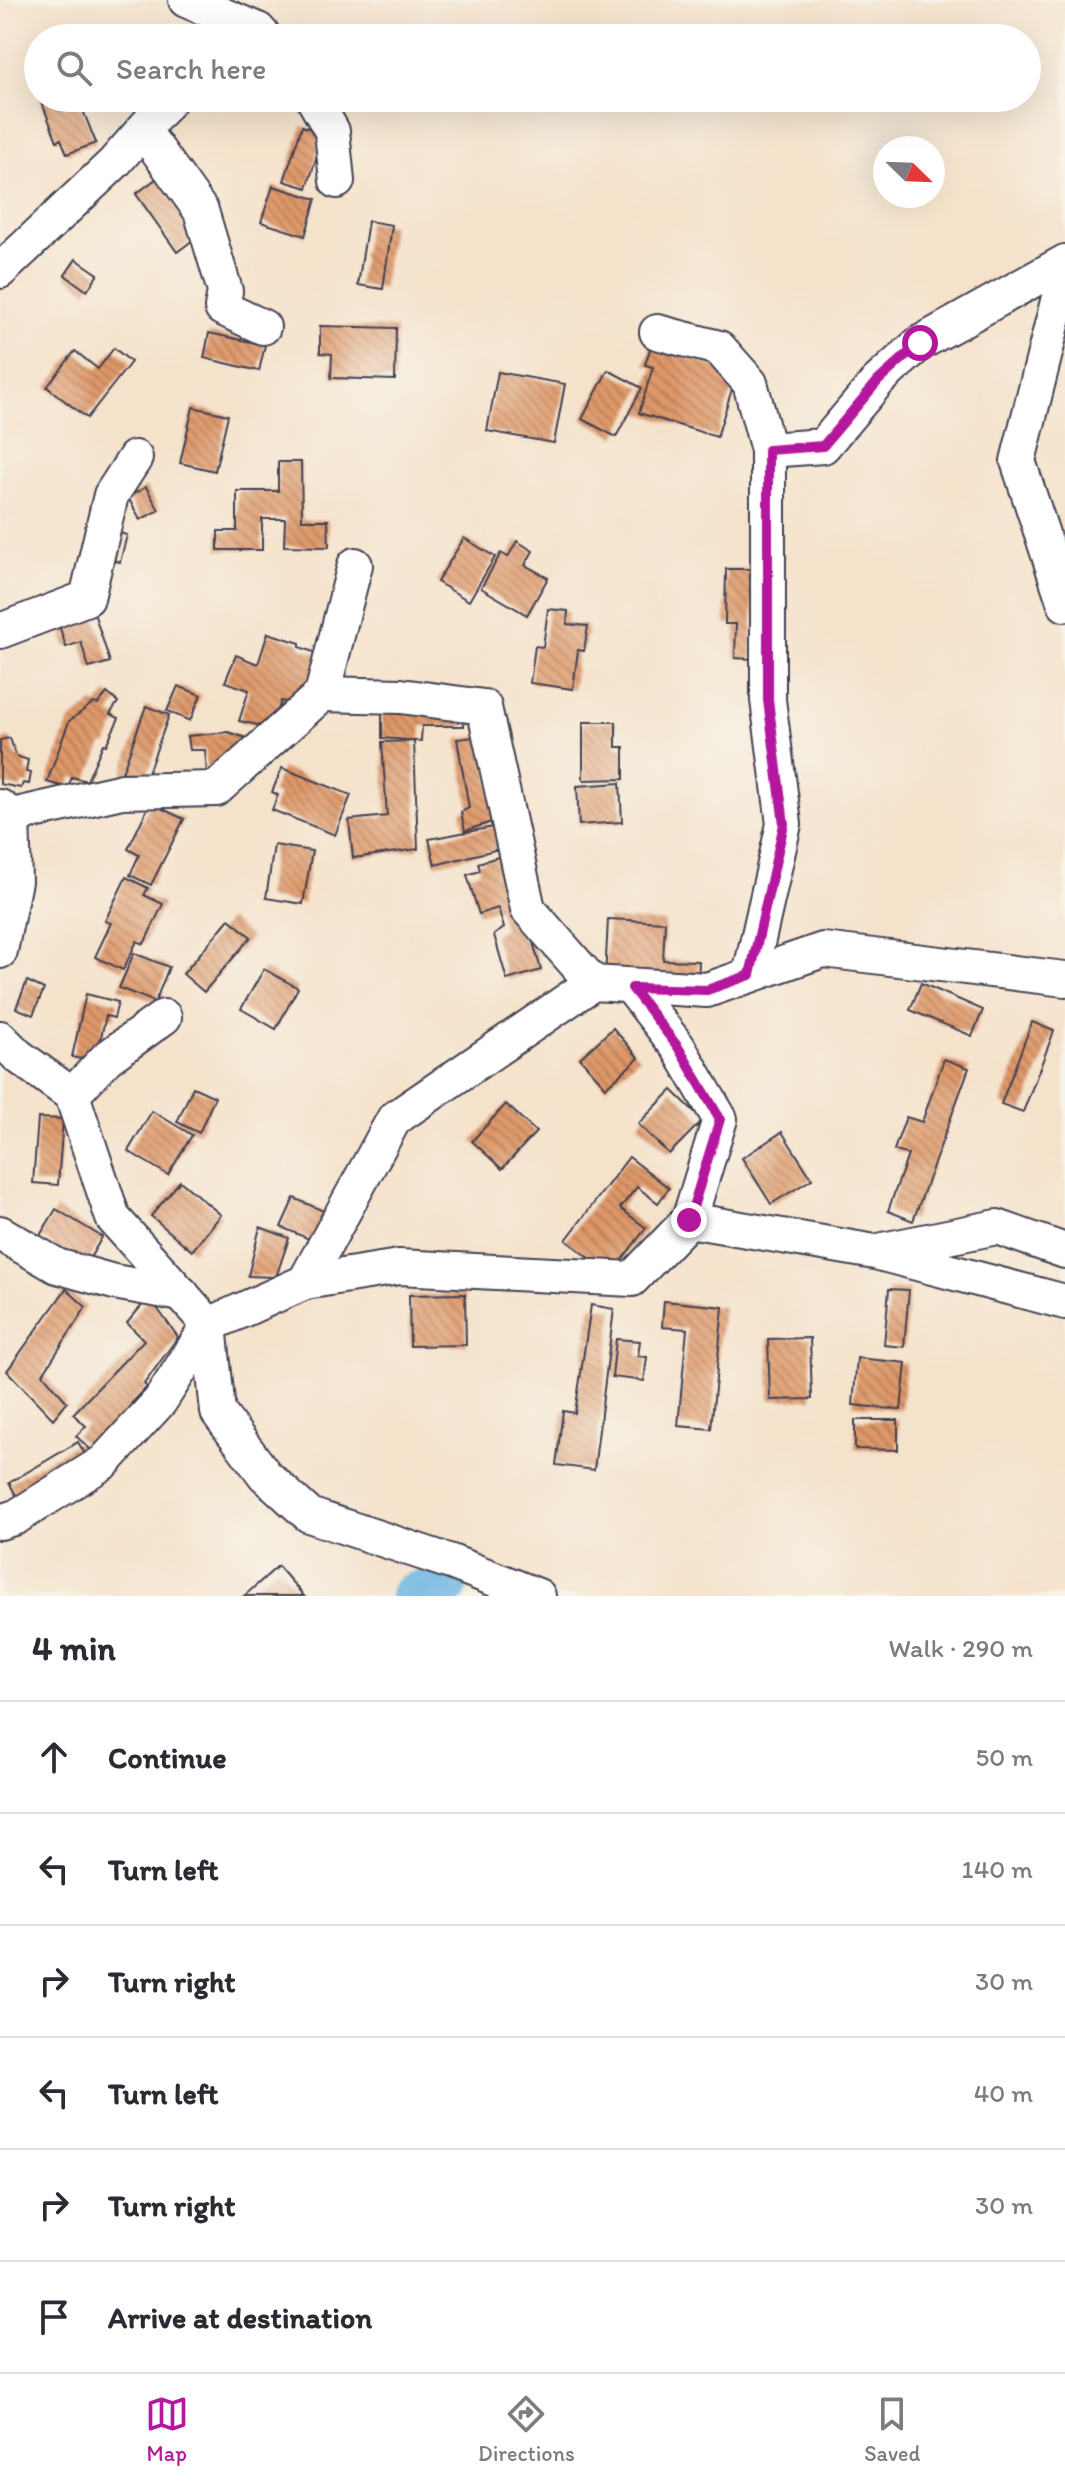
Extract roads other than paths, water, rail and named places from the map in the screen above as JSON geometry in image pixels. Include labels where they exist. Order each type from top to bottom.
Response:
[{"type":"street","points":[[201,16],[234,24]]},
{"type":"street","points":[[0,271],[114,163],[159,112]]},
{"type":"street","points":[[321,112],[332,131],[337,181]]},
{"type":"street","points":[[143,130],[201,211],[225,291],[222,308],[263,327]]},
{"type":"street","points":[[768,450],[823,446],[878,381],[920,343],[1065,262]]},
{"type":"street","points":[[1065,273],[1018,461],[1065,604]]},
{"type":"street","points":[[657,332],[719,348],[750,383],[768,450],[768,700],[784,824],[750,975]]},
{"type":"street","points":[[0,631],[87,598],[111,495],[135,458]]},
{"type":"street","points":[[0,951],[14,881],[6,811],[122,791],[216,789],[322,694],[355,565]]},
{"type":"street","points":[[322,694],[401,696],[484,707],[528,909],[593,983],[632,988],[707,990],[823,950],[1065,979]]},
{"type":"street","points":[[305,1282],[394,1119],[593,983]]},
{"type":"street","points":[[0,1522],[16,1517],[104,1462],[160,1401],[209,1325],[305,1282],[399,1267],[632,1279],[689,1220],[720,1119],[678,1047],[632,988]]},
{"type":"street","points":[[72,1095],[107,1058],[164,1017]]},
{"type":"street","points":[[0,1038],[18,1056],[72,1095],[113,1218],[209,1325],[218,1412],[265,1475],[309,1515],[538,1596]]},
{"type":"street","points":[[689,1220],[875,1252],[1065,1302]]},
{"type":"street","points":[[875,1252],[997,1227],[1065,1251]]},
{"type":"street","points":[[0,1233],[57,1266],[182,1294]]},
{"type":"waterway","points":[[413,1596],[445,1585]]}]
